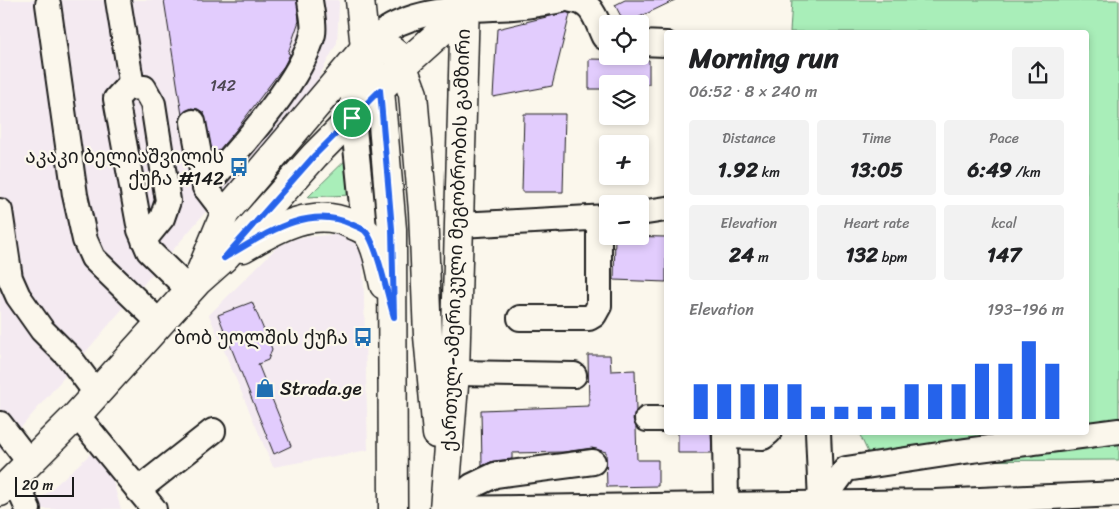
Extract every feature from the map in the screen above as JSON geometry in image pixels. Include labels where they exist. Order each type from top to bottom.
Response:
[{"type":"main road","points":[[360,0],[365,48],[380,90],[392,229],[394,317],[393,509]]},
{"type":"main road","points":[[15,477],[97,394],[193,286],[224,258],[315,155],[465,5]]},
{"type":"main road","name":"ქართულ-ამერიკული მეგობრობის გამზირი","points":[[445,509],[455,374],[465,5]]},
{"type":"main road","points":[[365,48],[392,50],[399,56],[404,65],[413,94],[423,211],[428,336],[445,509]]},
{"type":"main road","points":[[193,286],[230,206],[365,48]]},
{"type":"main road","points":[[224,258],[275,229],[305,219],[322,217],[340,219],[364,230],[372,243],[394,317]]},
{"type":"street","points":[[118,0],[132,86]]},
{"type":"street","points":[[207,180],[285,90],[305,57],[313,32],[310,0]]},
{"type":"street","points":[[364,230],[352,118],[354,81],[365,48],[381,32],[402,21],[465,5],[515,7],[562,0]]},
{"type":"street","points":[[572,0],[582,1],[591,8],[599,26]]},
{"type":"street","points":[[48,4],[75,195],[85,240],[93,258],[160,323]]},
{"type":"street","points":[[649,43],[664,44]]},
{"type":"street","points":[[144,240],[162,218],[168,201],[153,104],[144,88],[132,86],[120,93],[116,99],[140,230],[144,240],[149,251],[193,286]]},
{"type":"street","points":[[193,122],[207,180],[230,206]]},
{"type":"street","points":[[649,212],[664,209]]},
{"type":"street","points":[[0,211],[10,278],[18,296],[42,330],[70,358],[97,394]]},
{"type":"street","points":[[459,225],[599,218]]},
{"type":"street","points":[[520,318],[589,318],[594,315],[599,306],[602,245]]},
{"type":"street","points":[[455,374],[574,375]]},
{"type":"street","points":[[77,415],[154,509]]},
{"type":"street","points":[[0,424],[15,477],[28,509]]},
{"type":"street","points":[[138,490],[213,431]]},
{"type":"street","points":[[1089,435],[1119,431]]},
{"type":"street","points":[[725,435],[726,504]]},
{"type":"street","points":[[738,435],[763,437],[765,435]]},
{"type":"street","points":[[818,435],[821,503]]},
{"type":"street","points":[[821,503],[846,469],[1088,435]]},
{"type":"street","points":[[445,509],[472,486],[495,475],[593,462]]},
{"type":"street","points":[[445,509],[821,503],[871,505],[1119,494]]},
{"type":"shaded area","points":[[0,0],[339,0],[339,5],[337,43],[315,84],[0,452]]},
{"type":"shaded area","points":[[340,234],[357,242],[363,262],[368,450],[273,467],[209,315],[277,247],[296,238]]},
{"type":"shaded area","points":[[96,449],[107,462],[121,509],[29,509]]},
{"type":"green space","points":[[792,0],[1119,0],[1119,460],[872,461],[860,435],[1089,435],[1089,30],[790,30]]},
{"type":"green space","points":[[365,141],[351,195],[308,197]]},
{"type":"building","points":[[164,0],[297,0],[299,21],[288,53],[290,54],[284,66],[236,130],[213,157],[204,113],[198,109],[191,108],[182,115]]},
{"type":"building","points":[[625,0],[675,0],[644,15],[620,15],[615,5]]},
{"type":"building","points":[[567,12],[570,14],[552,86],[493,97],[497,29]]},
{"type":"building","points":[[589,59],[599,59],[599,65],[649,65],[649,75],[599,75],[599,89],[589,89]]},
{"type":"building","points":[[524,114],[565,114],[563,192],[522,192]]},
{"type":"building","points":[[649,237],[664,237],[664,282],[614,280],[615,245],[649,245]]},
{"type":"building","points":[[252,302],[272,349],[268,360],[258,364],[291,446],[274,454],[218,315]]},
{"type":"building","points":[[588,355],[610,355],[611,371],[635,370],[636,411],[633,419],[636,427],[637,460],[658,460],[658,486],[607,487],[606,452],[592,448],[563,452],[512,453],[512,459],[493,461],[482,466],[481,410],[589,406]]},
{"type":"building","points":[[678,435],[711,435],[712,453],[678,453]]},
{"type":"place","name":"აკაკი ბელიაშვილის ქუჩა #142","points":[[239,167]]},
{"type":"place","name":"ბობ უოლშის ქუჩა","points":[[363,337]]},
{"type":"place","name":"Strada.ge","points":[[265,388]]},
{"type":"route","points":[[380,90],[392,229],[394,317],[372,243],[364,230],[340,219],[322,217],[288,224],[275,229],[224,258],[315,155],[352,118],[380,90]]}]
